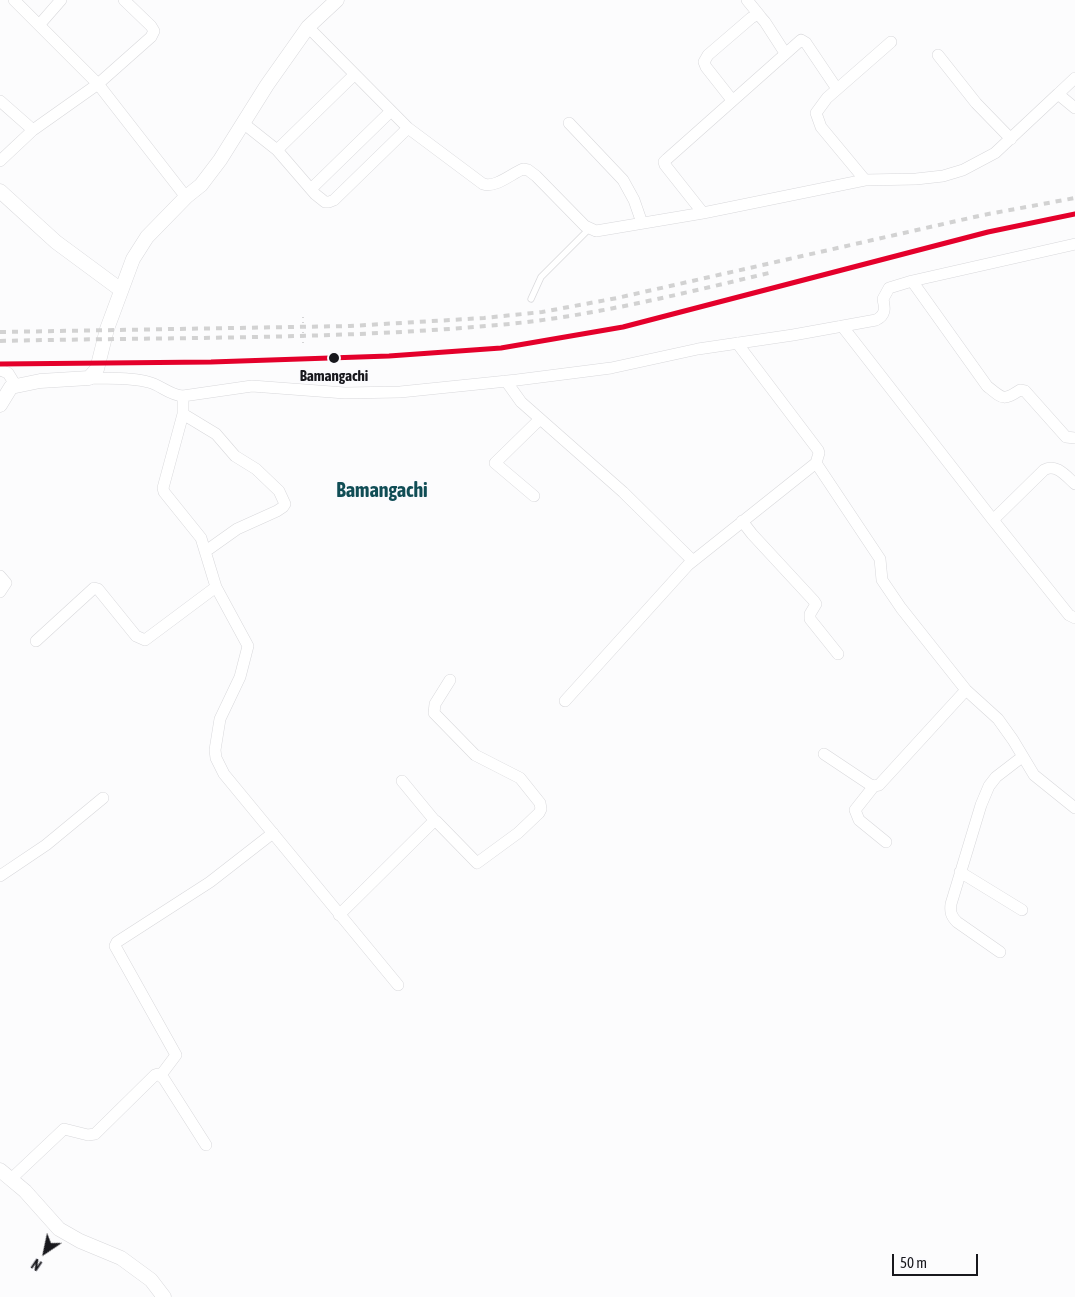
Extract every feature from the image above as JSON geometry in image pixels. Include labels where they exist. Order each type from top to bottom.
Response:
[{"type":"street","points":[[14,0],[98,84],[186,197]]},
{"type":"street","points":[[40,24],[61,0]]},
{"type":"street","points":[[0,161],[33,130],[98,84],[151,37],[154,31],[151,26],[124,0]]},
{"type":"street","points":[[89,378],[97,369],[108,329],[133,259],[147,237],[186,197],[202,185],[267,84],[308,27],[337,0]]},
{"type":"street","points":[[747,0],[785,53]]},
{"type":"street","points":[[732,100],[706,67],[705,58],[751,18],[755,15],[760,16]]},
{"type":"street","points":[[308,27],[408,128],[483,184],[488,186],[523,169],[528,170],[589,229],[596,231],[703,213],[865,180],[916,179],[943,176],[963,170],[995,153],[1075,78]]},
{"type":"street","points":[[703,213],[664,162],[798,42],[804,41],[837,89]]},
{"type":"street","points":[[865,180],[821,127],[816,113],[820,106],[837,89],[891,42]]},
{"type":"street","points":[[938,55],[976,103],[1011,139]]},
{"type":"street","points":[[277,150],[354,74]]},
{"type":"street","points":[[1058,94],[1075,108]]},
{"type":"street","points":[[0,101],[33,130]]},
{"type":"street","points":[[311,189],[391,111]]},
{"type":"street","points":[[243,123],[277,150],[325,202],[334,200],[408,128]]},
{"type":"street","points":[[569,123],[623,180],[634,200],[642,223]]},
{"type":"street","points":[[0,191],[56,242],[121,290]]},
{"type":"street","points":[[0,405],[11,388],[16,386],[40,381],[89,378],[141,380],[157,385],[174,395],[183,396],[252,386],[345,394],[400,392],[611,368],[698,349],[876,320],[881,318],[885,308],[883,298],[889,288],[912,281],[1075,244]]},
{"type":"street","points":[[912,281],[987,386],[1004,398],[1010,397],[1020,390],[1025,391],[1066,437],[1075,438]]},
{"type":"street","points":[[842,326],[993,520],[1069,615],[1075,618]]},
{"type":"street","points":[[565,701],[682,571],[816,463],[818,450],[737,343]]},
{"type":"street","points":[[0,370],[8,373],[16,386]]},
{"type":"street","points":[[506,381],[521,402],[623,492],[693,561]]},
{"type":"street","points":[[183,396],[183,414],[163,488],[164,492],[201,538],[216,586],[248,646],[240,677],[220,718],[216,758],[224,774],[398,985]]},
{"type":"street","points":[[183,414],[216,434],[235,456],[256,469],[279,490],[285,504],[277,511],[230,533],[206,551]]},
{"type":"street","points":[[534,496],[495,463],[540,419]]},
{"type":"street","points":[[816,463],[880,559],[881,576],[901,608],[966,690],[998,719],[1034,775],[1075,808]]},
{"type":"street","points":[[993,520],[1044,470],[1050,467],[1055,467],[1075,484]]},
{"type":"street","points":[[742,521],[814,601],[816,604],[810,614],[810,619],[838,654]]},
{"type":"street","points":[[0,576],[6,583],[0,592]]},
{"type":"street","points":[[36,641],[94,588],[98,589],[136,636],[144,640],[216,586]]},
{"type":"street","points":[[402,781],[435,821],[477,863],[518,833],[539,814],[540,803],[520,778],[476,755],[434,713],[434,704],[450,680]]},
{"type":"street","points":[[886,842],[859,820],[855,810],[874,786],[879,785],[966,690]]},
{"type":"street","points":[[824,754],[874,786]]},
{"type":"street","points":[[1000,952],[952,918],[950,912],[960,872],[989,786],[996,777],[1022,757]]},
{"type":"street","points":[[0,876],[46,845],[103,798]]},
{"type":"street","points":[[339,915],[435,821]]},
{"type":"street","points":[[161,1075],[176,1055],[115,946],[117,942],[210,882],[273,833]]},
{"type":"street","points":[[960,872],[1022,910]]},
{"type":"street","points":[[161,1075],[155,1075],[96,1134],[88,1135],[64,1129],[5,1174],[25,1192],[59,1229],[80,1241],[121,1258],[150,1280],[164,1297]]},
{"type":"street","points":[[161,1075],[206,1145]]},
{"type":"lane","points":[[531,300],[541,277],[589,229]]},
{"type":"path","points":[[303,317],[303,346]]},
{"type":"railway","points":[[0,332],[350,326],[484,318],[542,312],[617,298],[983,215],[1075,198]]},
{"type":"railway","points":[[0,341],[312,336],[498,325],[601,311],[769,273]]},
{"type":"transit line","points":[[0,364],[211,362],[389,356],[501,348],[623,327],[988,232],[1075,214]]},
{"type":"place","name":"Bamangachi","points":[[334,358]]},
{"type":"district","name":"Bamangachi","points":[[382,491]]}]
